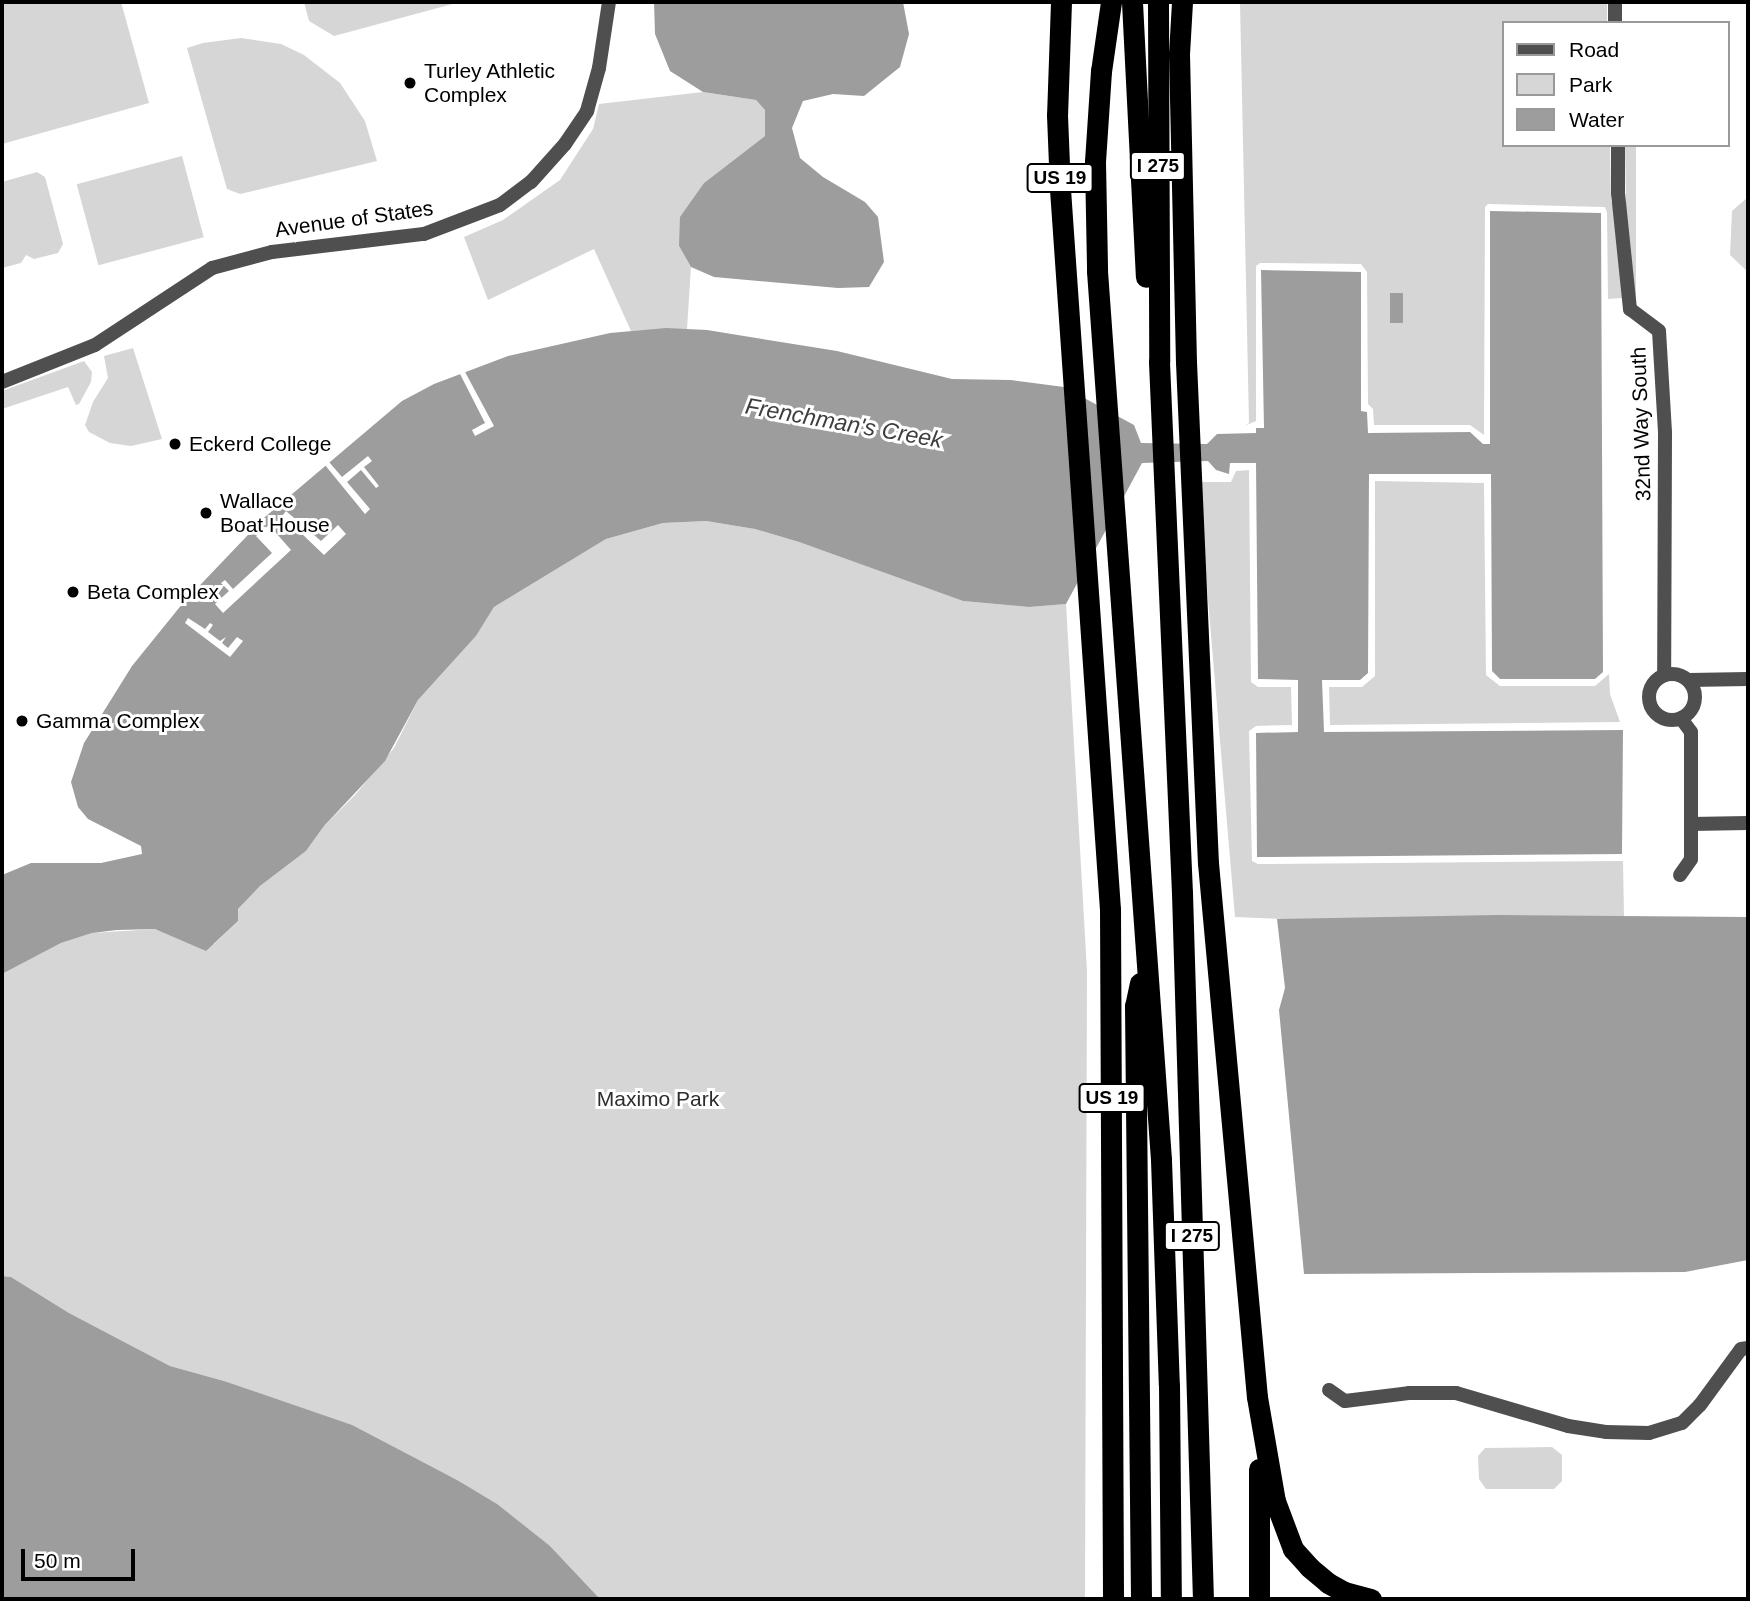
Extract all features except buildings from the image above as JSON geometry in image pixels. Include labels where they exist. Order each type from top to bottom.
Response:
[{"type":"highway","name":"US 19","points":[[1061,2],[1057,115],[1110,909],[1113,1599]]},
{"type":"highway","points":[[1132,2],[1145,273],[1159,330]]},
{"type":"highway","name":"I 275","points":[[1158,2],[1159,362],[1182,893],[1203,1589]]},
{"type":"highway","points":[[1182,2],[1179,54],[1191,514],[1209,863],[1257,1397],[1259,1599]]},
{"type":"highway","name":"I 275","points":[[1110,4],[1101,71],[1095,162],[1101,351],[1161,1160],[1169,1385],[1171,1599]]},
{"type":"highway","points":[[1141,1599],[1135,1006],[1146,957]]},
{"type":"highway","points":[[1257,1397],[1275,1501],[1293,1549],[1328,1583],[1344,1592],[1371,1599]]},
{"type":"street","name":"Avenue of States","points":[[2,382],[95,345],[212,268],[272,252],[424,234],[500,205],[531,182],[565,144],[587,111],[599,68],[609,2]]},
{"type":"street","points":[[1615,2],[1615,21]]},
{"type":"street","name":"32nd Way South","points":[[1618,147],[1618,193],[1630,309],[1659,331],[1665,433],[1664,675],[1651,687],[1651,705],[1663,718],[1681,718]]},
{"type":"street","points":[[1664,675],[1682,675],[1694,688],[1694,706],[1681,718],[1690,732],[1691,859],[1680,875]]},
{"type":"street","points":[[1689,680],[1748,679]]},
{"type":"street","points":[[1691,824],[1748,823]]},
{"type":"street","points":[[1329,1390],[1345,1401],[1409,1393],[1456,1393],[1568,1426],[1606,1432],[1649,1433],[1682,1423],[1700,1405],[1741,1349],[1748,1348]]},
{"type":"green space","points":[[2,2],[121,2],[149,103],[2,144]]},
{"type":"green space","points":[[304,2],[460,2],[334,36],[309,21]]},
{"type":"green space","points":[[1240,2],[1607,2],[1607,21],[1502,21],[1502,147],[1610,147],[1611,202],[1626,201],[1625,147],[1636,147],[1636,297],[1608,299],[1605,207],[1488,204],[1485,207],[1484,435],[1470,425],[1374,425],[1373,409],[1368,404],[1367,272],[1361,264],[1260,263],[1256,266],[1256,421],[1244,426],[1249,423]]},
{"type":"green space","points":[[241,38],[281,44],[304,55],[340,83],[365,121],[377,161],[240,194],[227,189],[187,48]]},
{"type":"green space","points":[[703,92],[756,100],[765,110],[765,136],[704,183],[679,246],[691,267],[687,329],[631,331],[594,249],[488,300],[464,237],[503,220],[560,180],[593,129],[599,104]]},
{"type":"green space","points":[[182,156],[204,237],[98,265],[77,184]]},
{"type":"green space","points":[[37,172],[45,177],[63,244],[58,253],[34,259],[26,255],[21,263],[2,268],[2,182]]},
{"type":"green space","points":[[1748,197],[1748,272],[1730,255],[1732,211]]},
{"type":"green space","points":[[133,348],[162,439],[131,446],[110,443],[89,432],[85,425],[93,402],[108,378],[104,356]]},
{"type":"green space","points":[[84,361],[92,372],[91,382],[79,404],[76,405],[68,387],[2,409],[2,391]]},
{"type":"green space","points":[[1249,470],[1251,682],[1258,687],[1291,687],[1292,725],[1256,726],[1249,731],[1252,861],[1258,864],[1623,861],[1624,916],[1305,920],[1235,917],[1198,482],[1231,482],[1236,471]]},
{"type":"green space","points":[[1375,481],[1484,483],[1486,675],[1500,686],[1595,686],[1609,674],[1610,694],[1620,722],[1330,725],[1329,687],[1362,687],[1375,676]]},
{"type":"green space","name":"Maximo Park","points":[[706,521],[755,529],[799,542],[963,601],[1029,607],[1066,604],[1087,971],[1085,1599],[600,1599],[550,1546],[457,1480],[409,1456],[224,1381],[170,1366],[69,1313],[11,1277],[2,1276],[2,974],[61,943],[92,933],[155,929],[194,943],[214,944],[238,921],[238,909],[260,886],[306,851],[324,826],[355,795],[394,748],[418,700],[476,636],[494,607],[606,539],[663,523]]},
{"type":"green space","points":[[1552,1447],[1562,1455],[1562,1481],[1554,1489],[1486,1489],[1479,1479],[1478,1456],[1485,1448]]},
{"type":"water","points":[[654,2],[903,2],[909,34],[900,67],[864,96],[833,94],[803,101],[792,128],[800,158],[823,177],[865,202],[878,217],[884,262],[869,287],[838,288],[714,277],[691,267],[679,246],[680,217],[704,183],[765,136],[765,110],[756,100],[703,92],[670,71],[655,34]]},
{"type":"water","name":"Frenchman's Creek","points":[[1490,211],[1601,213],[1603,672],[1595,679],[1500,679],[1492,671],[1491,474],[1369,474],[1368,673],[1360,680],[1322,680],[1324,732],[1623,730],[1622,854],[1257,857],[1256,733],[1298,732],[1298,680],[1258,679],[1256,463],[1230,463],[1229,474],[1216,470],[1208,461],[1142,463],[1066,604],[1029,607],[963,601],[799,542],[755,529],[706,521],[663,523],[606,539],[494,607],[476,636],[418,700],[385,761],[324,826],[306,851],[260,886],[238,909],[238,921],[206,951],[155,929],[117,930],[92,933],[61,943],[2,974],[2,875],[31,863],[101,863],[142,854],[141,846],[88,819],[78,807],[71,782],[84,743],[132,666],[183,603],[265,517],[402,401],[434,384],[508,356],[610,333],[666,328],[707,330],[837,351],[952,379],[1011,380],[1064,387],[1134,425],[1141,443],[1207,444],[1217,434],[1256,433],[1256,428],[1264,428],[1261,270],[1361,272],[1361,411],[1367,412],[1368,433],[1470,432],[1483,444],[1490,444]]},
{"type":"water","points":[[1390,293],[1403,293],[1403,323],[1390,323]]},
{"type":"water","points":[[1498,915],[1748,917],[1748,1260],[1685,1272],[1304,1274],[1279,1010],[1285,988],[1277,919]]},
{"type":"water","points":[[2,1276],[11,1277],[69,1313],[170,1366],[224,1381],[352,1425],[457,1480],[497,1504],[550,1546],[600,1599],[2,1599]]},
{"type":"pier","points":[[464,370],[494,426],[475,436],[472,430],[485,423],[459,372]]},
{"type":"pier","points":[[368,456],[372,461],[364,467],[379,486],[376,488],[361,470],[347,482],[370,509],[365,514],[325,465],[329,462],[342,477]]},
{"type":"pier","points":[[286,511],[321,541],[338,525],[346,534],[324,555],[299,531],[297,533],[279,520]]},
{"type":"pier","points":[[269,525],[291,550],[223,613],[215,604],[229,591],[221,583],[225,580],[233,589],[272,553],[256,536]]},
{"type":"pier","points":[[188,618],[205,629],[210,623],[213,625],[208,632],[220,641],[226,637],[222,643],[228,648],[237,637],[243,641],[230,657],[185,623]]},
{"type":"place","name":"Turley Athletic Complex","points":[[410,83]]},
{"type":"place","name":"Eckerd College","points":[[175,444]]},
{"type":"place","name":"Wallace Boat House","points":[[206,513]]},
{"type":"place","name":"Beta Complex","points":[[73,592]]},
{"type":"place","name":"Gamma Complex","points":[[22,721]]}]
